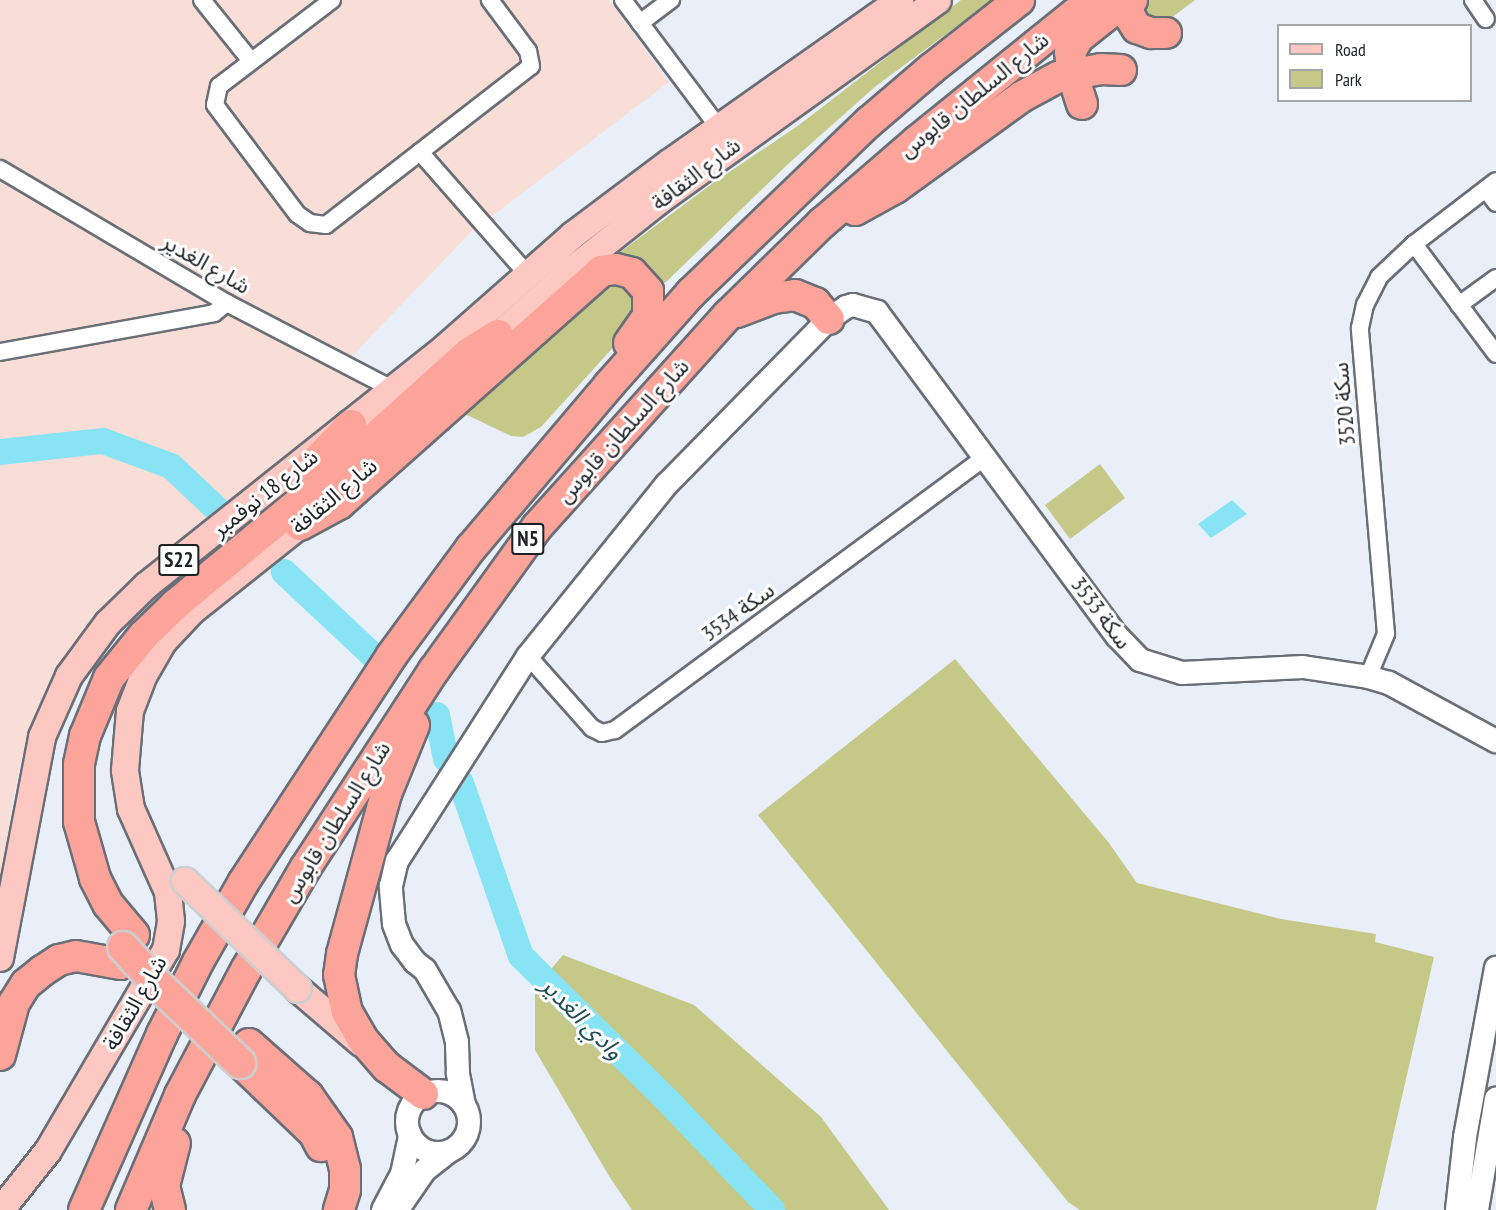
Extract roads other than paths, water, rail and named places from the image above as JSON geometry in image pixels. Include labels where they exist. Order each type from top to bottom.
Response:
[{"type":"highway","name":"شارع السلطان قابوس","points":[[84,1210],[162,1034],[198,962],[250,873],[392,655],[471,548],[609,385],[691,293],[869,122],[931,69],[1019,0]]},
{"type":"highway","name":"شارع السلطان قابوس","points":[[131,1210],[180,1095],[246,970],[359,782],[434,670],[537,527],[728,315],[822,223],[934,127],[1092,0]]},
{"type":"highway","points":[[1082,104],[1072,73],[1070,52],[1078,38],[1126,0]]},
{"type":"highway","points":[[1132,0],[1128,5],[1130,16],[1137,28],[1151,33],[1166,33]]},
{"type":"highway","points":[[822,223],[875,200],[1021,97],[1058,77],[1101,69],[1121,70]]},
{"type":"highway","points":[[300,525],[339,504],[594,275],[616,268],[632,273],[644,284],[650,308],[643,326],[615,363],[609,385]]},
{"type":"highway","points":[[728,315],[774,297],[795,295],[842,312]]},
{"type":"highway","points":[[323,1210],[331,1193],[331,1175],[323,1150],[314,1133],[245,1053],[126,948],[95,878],[79,822],[79,764],[85,736],[109,678],[143,636],[176,604],[347,463],[469,353],[498,335]]},
{"type":"highway","points":[[347,463],[358,445],[397,410],[400,399],[394,390]]},
{"type":"highway","points":[[339,1210],[345,1190],[345,1168],[337,1137],[308,1096],[245,1053],[159,986],[98,916],[82,892],[64,837],[61,779],[65,750],[81,701],[102,661],[131,623],[298,480],[351,425]]},
{"type":"highway","points":[[427,1093],[400,1078],[374,1055],[347,1012],[340,985],[340,964],[386,794],[402,749],[426,699],[434,670]]},
{"type":"highway","points":[[0,1055],[14,1003],[26,984],[59,960],[126,948]]},
{"type":"highway","points":[[170,1210],[164,1186],[170,1159],[246,970]]},
{"type":"main road","name":"شارع الثقافة","points":[[394,390],[527,274],[621,198],[900,0]]},
{"type":"main road","name":"شارع الثقافة","points":[[48,1151],[166,950],[170,936],[168,892],[131,809],[127,789],[126,730],[136,693],[153,657],[178,625],[381,457],[458,373],[498,335],[616,234],[706,165],[938,0]]},
{"type":"main road","name":"شارع 18 نوفمبر","points":[[0,958],[42,737],[59,696],[81,657],[108,623],[147,585],[394,390]]},
{"type":"main road","points":[[235,578],[200,612],[177,641],[153,688],[144,722],[141,776],[147,811],[159,841],[185,881],[298,989],[374,1055]]},
{"type":"main road","points":[[1,1210],[48,1151]]},
{"type":"street","points":[[202,0],[250,60]]},
{"type":"street","points":[[332,0],[250,60],[219,86],[215,105],[297,214],[310,223],[326,225],[531,66],[528,51],[490,0]]},
{"type":"street","points":[[623,0],[718,128]]},
{"type":"street","points":[[640,23],[671,0]]},
{"type":"street","points":[[1473,0],[1486,19]]},
{"type":"street","points":[[420,152],[527,274]]},
{"type":"street","name":"شارع الغدير","points":[[0,169],[227,303],[394,390]]},
{"type":"street","points":[[1491,185],[1496,203]]},
{"type":"street","name":"سكة 3520","points":[[1368,677],[1386,634],[1360,328],[1365,305],[1379,277],[1414,244],[1491,185]]},
{"type":"street","points":[[1414,244],[1496,354]]},
{"type":"street","points":[[1460,305],[1496,278]]},
{"type":"street","points":[[0,352],[214,313],[227,303]]},
{"type":"street","points":[[383,1210],[402,1174],[410,1135],[409,1112],[427,1093],[444,1065],[445,1036],[435,1002],[415,962],[397,935],[391,912],[391,886],[395,867],[403,849],[528,656],[666,485],[842,312]]},
{"type":"street","name":"سكة 3533","points":[[842,312],[877,312],[1117,636],[1140,660],[1182,673],[1303,667],[1368,677],[1389,683],[1496,741]]},
{"type":"street","name":"سكة 3534","points":[[528,656],[591,728],[602,733],[615,730],[985,458]]},
{"type":"street","points":[[397,1210],[426,1170],[462,1142],[468,1128],[458,1072],[457,1042],[449,1011],[436,985],[425,970],[415,962]]},
{"type":"street","points":[[1457,1210],[1465,1137],[1496,968]]},
{"type":"street","points":[[427,1093],[453,1095],[464,1105]]},
{"type":"street","points":[[1478,1210],[1496,1099]]},
{"type":"street","points":[[410,1135],[426,1151],[449,1151]]},
{"type":"street","points":[[16,1210],[48,1151]]},
{"type":"water","points":[[1232,500],[1247,514],[1211,538],[1198,524]]},
{"type":"waterway","name":"وادي الغدير","points":[[0,452],[103,441],[171,466],[224,516]]},
{"type":"waterway","name":"وادي الغدير","points":[[284,572],[381,663]]},
{"type":"waterway","name":"وادي الغدير","points":[[437,715],[446,759]]},
{"type":"waterway","name":"وادي الغدير","points":[[461,783],[521,956],[667,1100],[772,1210]]}]
